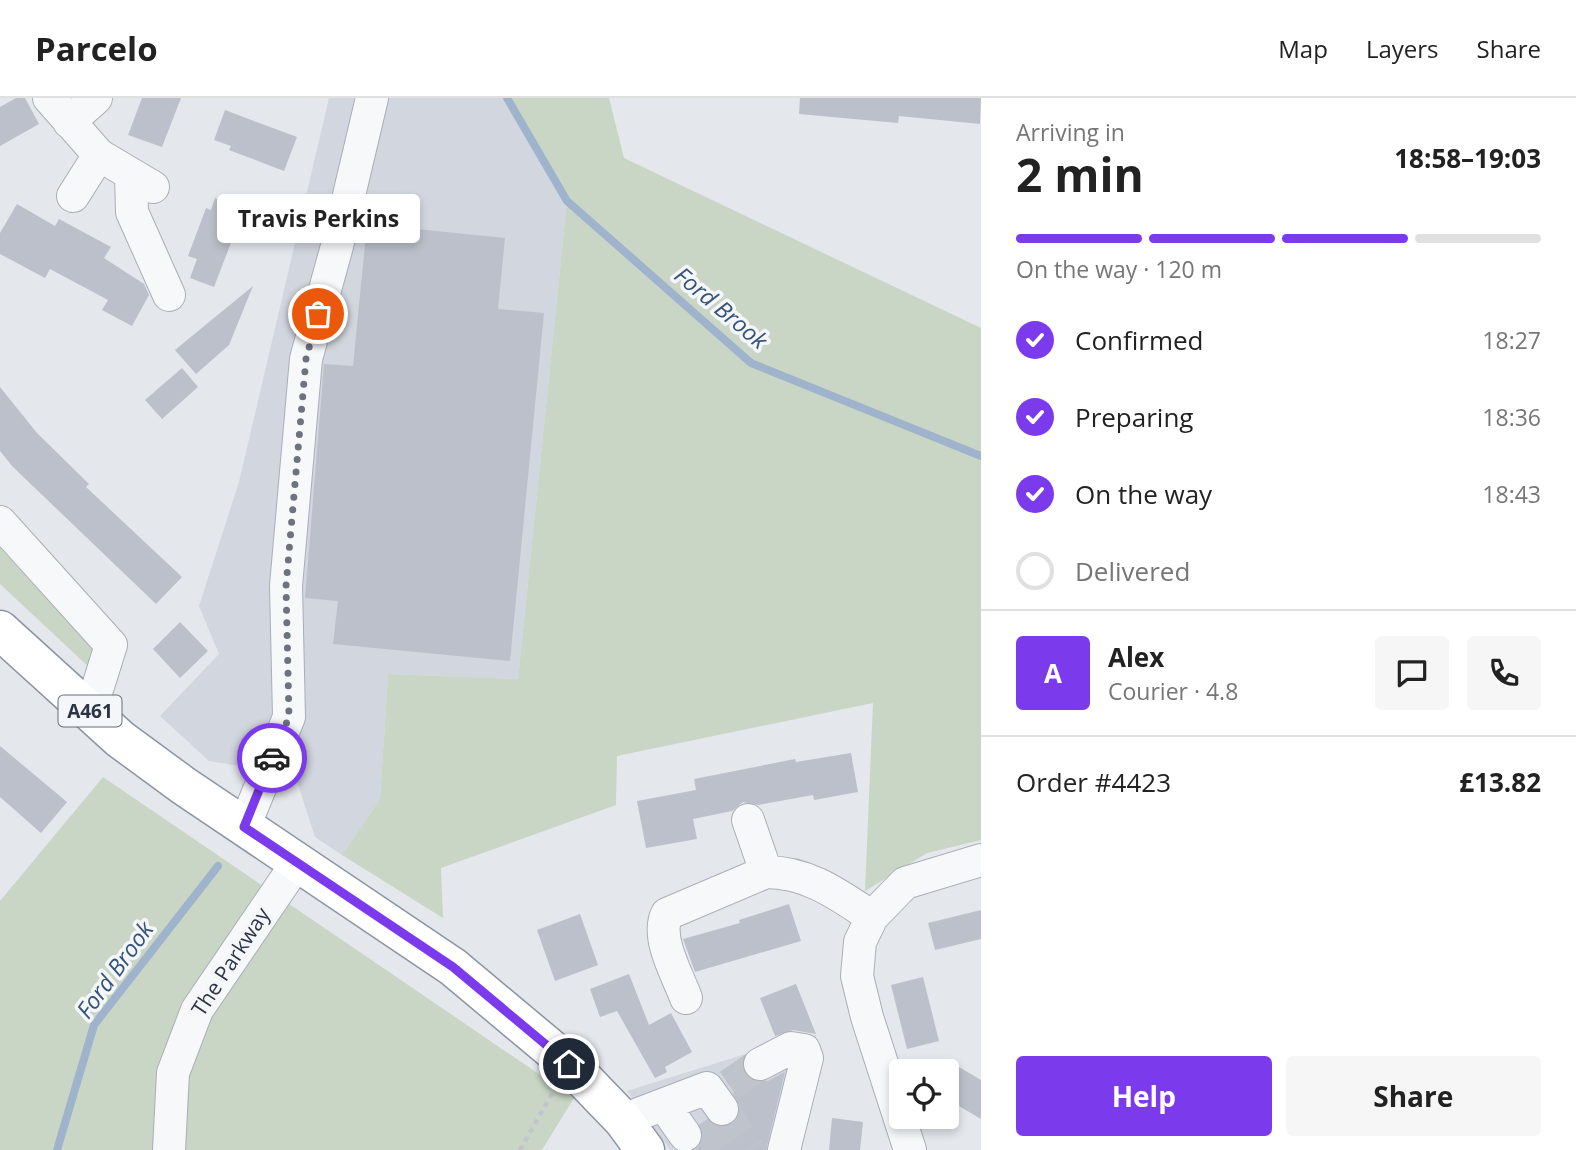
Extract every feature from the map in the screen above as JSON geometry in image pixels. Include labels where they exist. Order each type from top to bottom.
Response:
[{"type":"highway","name":"A461","points":[[0,631],[120,739],[244,827],[453,967],[569,1064],[623,1120],[645,1150]]},
{"type":"street","points":[[96,98],[59,110],[99,155],[142,180],[132,212],[169,295]]},
{"type":"street","points":[[244,827],[289,717],[286,586],[306,359],[337,246],[372,98]]},
{"type":"street","points":[[73,197],[99,155]]},
{"type":"street","points":[[0,522],[111,645],[90,712]]},
{"type":"street","points":[[748,820],[766,872]]},
{"type":"street","points":[[910,1150],[867,1017],[857,976],[860,942],[872,917],[905,883],[981,860]]},
{"type":"street","name":"The Parkway","points":[[169,1150],[173,1073],[197,1010],[297,863]]},
{"type":"street","points":[[686,998],[670,954],[663,922],[667,914],[697,899],[766,872],[807,878],[872,917]]},
{"type":"street","points":[[760,1064],[791,1048],[804,1050],[807,1058],[785,1149]]},
{"type":"street","points":[[623,1120],[699,1106]]},
{"type":"path","points":[[520,1150],[569,1064]]},
{"type":"shaded area","points":[[329,98],[509,98],[567,201],[518,679],[388,674],[380,799],[342,855],[315,837],[295,775],[209,761],[160,716],[219,654],[199,606],[239,482]]},
{"type":"shaded area","points":[[816,1035],[816,1072],[801,1150],[670,1150],[627,1091],[755,1051],[775,1051]]},
{"type":"green space","points":[[509,98],[609,98],[624,158],[981,328],[981,840],[927,853],[865,891],[873,703],[617,756],[616,805],[441,868],[443,918],[342,855],[380,799],[388,674],[518,679],[567,201]]},
{"type":"green space","points":[[0,539],[93,645],[92,670],[0,584]]},
{"type":"green space","points":[[103,777],[574,1098],[542,1150],[0,1150],[0,901]]},
{"type":"building","points":[[16,98],[25,98],[39,124],[0,146],[0,107]]},
{"type":"building","points":[[142,98],[181,98],[162,147],[128,135]]},
{"type":"building","points":[[800,98],[981,98],[980,124],[899,116],[898,123],[799,114]]},
{"type":"building","points":[[225,110],[297,137],[284,171],[229,150],[231,146],[214,140]]},
{"type":"building","points":[[215,198],[244,209],[214,287],[190,278],[197,259],[188,256],[206,208],[211,210]]},
{"type":"building","points":[[17,204],[55,226],[59,219],[111,247],[104,258],[144,284],[149,295],[132,326],[102,310],[108,300],[50,269],[45,278],[0,254],[0,233]]},
{"type":"building","points":[[367,224],[505,238],[498,309],[544,313],[510,661],[333,644],[338,601],[305,598],[324,364],[353,366]]},
{"type":"building","points":[[253,286],[229,345],[196,374],[175,350]]},
{"type":"building","points":[[182,368],[198,387],[162,419],[145,400]]},
{"type":"building","points":[[0,387],[37,433],[89,484],[86,487],[182,577],[156,604],[13,467],[0,451]]},
{"type":"building","points":[[180,622],[208,651],[180,678],[153,649]]},
{"type":"building","points":[[0,746],[67,802],[41,833],[0,797]]},
{"type":"building","points":[[851,753],[858,792],[814,800],[813,795],[758,805],[743,802],[732,811],[693,819],[697,839],[646,848],[637,801],[696,790],[694,779],[795,759],[796,762]]},
{"type":"building","points":[[789,904],[801,941],[695,972],[683,939],[740,923],[739,920]]},
{"type":"building","points":[[981,910],[981,939],[935,950],[928,923]]},
{"type":"building","points":[[580,914],[598,965],[555,981],[537,930]]},
{"type":"building","points":[[629,974],[649,1025],[671,1013],[692,1052],[665,1067],[667,1072],[655,1078],[617,1011],[600,1017],[590,989]]},
{"type":"building","points":[[923,977],[939,1041],[907,1049],[891,985]]},
{"type":"building","points":[[796,984],[816,1034],[793,1030],[775,1036],[760,998]]},
{"type":"building","points":[[959,1067],[981,1080],[981,1119],[959,1106]]},
{"type":"building","points":[[785,1072],[766,1150],[695,1150],[702,1142],[700,1125],[707,1120],[715,1126],[724,1127],[738,1117],[740,1107],[733,1093],[751,1080],[768,1081]]},
{"type":"building","points":[[832,1118],[863,1122],[860,1150],[829,1150]]},
{"type":"waterway","name":"Ford Brook","points":[[507,98],[567,201],[751,363],[981,456]]},
{"type":"waterway","name":"Ford Brook","points":[[57,1150],[94,1025],[218,866]]},
{"type":"tunnel","points":[[729,1085],[760,1064]]},
{"type":"tunnel","points":[[722,1109],[750,1150]]},
{"type":"tunnel","points":[[703,1122],[723,1150]]},
{"type":"way so far","points":[[272,758],[289,717],[286,586],[306,359],[318,314]]},
{"type":"place","name":"Travis Perkins","points":[[318,314]]},
{"type":"route","points":[[272,758],[244,827],[453,967],[569,1064]]}]
